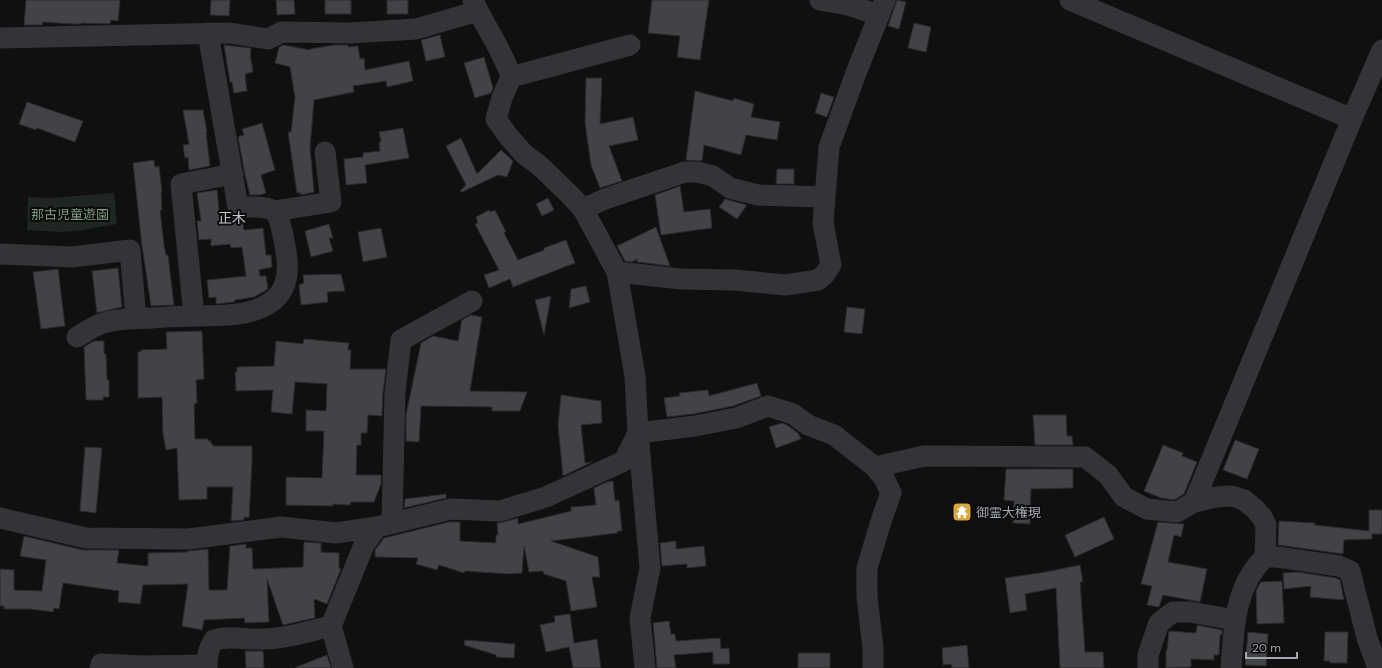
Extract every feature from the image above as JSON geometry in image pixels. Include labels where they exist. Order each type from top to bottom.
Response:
[{"type":"street","points":[[617,272],[681,279],[735,280],[785,284],[818,280],[826,274],[831,265],[823,223],[829,147],[882,8],[848,5],[820,0]]},
{"type":"street","points":[[1070,0],[1352,119]]},
{"type":"street","points":[[0,38],[230,33],[268,39],[282,32],[351,33],[416,29],[476,5],[511,77],[502,98],[496,119],[524,154],[540,166],[583,209],[617,272],[635,376],[638,434],[650,571],[640,618],[645,668]]},
{"type":"street","points":[[208,33],[238,206],[263,208],[274,211],[331,202],[325,152]]},
{"type":"street","points":[[511,77],[630,45]]},
{"type":"street","points":[[1194,502],[1352,119],[1382,50]]},
{"type":"street","points":[[583,209],[605,199],[685,172],[697,172],[713,176],[730,188],[758,195],[824,197]]},
{"type":"street","points":[[194,316],[181,184],[232,174]]},
{"type":"street","points":[[77,337],[99,325],[113,320],[194,316],[231,316],[249,312],[274,300],[281,292],[288,267],[279,218],[274,211]]},
{"type":"street","points":[[0,254],[72,257],[130,250],[136,318]]},
{"type":"street","points":[[343,668],[331,626],[364,545],[385,525],[395,392],[401,340],[472,302]]},
{"type":"street","points":[[638,434],[695,426],[736,418],[768,406],[793,414],[808,425],[834,435],[876,467],[884,478],[891,493],[867,568],[867,597],[873,648],[873,668]]},
{"type":"street","points":[[0,518],[86,538],[189,539],[281,528],[336,533],[385,525],[451,509],[500,512],[546,497],[624,461],[638,434]]},
{"type":"street","points":[[876,467],[924,456],[1085,457],[1108,475],[1124,497],[1148,509],[1177,512],[1194,502],[1216,498],[1232,496],[1244,500],[1251,505],[1266,525],[1265,557],[1256,566],[1244,587],[1236,611],[1230,668]]},
{"type":"street","points":[[1265,557],[1277,557],[1339,566],[1350,571],[1367,638],[1378,668]]},
{"type":"street","points":[[1148,668],[1148,654],[1159,622],[1173,612],[1190,612],[1235,620]]},
{"type":"street","points":[[100,668],[101,664],[142,666],[207,666],[210,646],[214,640],[222,638],[264,639],[287,636],[331,626]]},
{"type":"green space","name":"那古児童遊園","points":[[114,193],[117,224],[77,231],[61,232],[27,230],[28,197],[47,198]]},
{"type":"building","points":[[26,0],[120,0],[118,21],[111,20],[110,24],[43,22],[42,25],[24,25]]},
{"type":"building","points":[[211,0],[230,0],[229,16],[210,15]]},
{"type":"building","points":[[276,0],[294,0],[295,14],[277,15]]},
{"type":"building","points":[[325,0],[351,0],[351,14],[325,14]]},
{"type":"building","points":[[387,0],[408,0],[408,14],[387,14]]},
{"type":"building","points":[[652,0],[709,0],[700,60],[677,57],[680,36],[648,33]]},
{"type":"building","points":[[897,0],[906,2],[899,29],[888,26]]},
{"type":"building","points":[[914,23],[931,27],[926,52],[908,48]]},
{"type":"building","points":[[440,35],[445,57],[426,61],[421,40]]},
{"type":"building","points":[[224,45],[251,48],[250,59],[253,72],[245,74],[247,91],[234,93],[232,82],[230,82]]},
{"type":"building","points":[[284,45],[310,50],[335,45],[348,45],[348,47],[358,46],[360,59],[364,58],[365,70],[409,61],[413,81],[387,87],[386,81],[353,86],[354,92],[314,100],[310,147],[314,192],[301,195],[301,193],[297,193],[288,132],[291,132],[295,97],[290,67],[275,63],[279,47]]},
{"type":"building","points":[[484,57],[493,88],[491,93],[475,98],[464,63]]},
{"type":"building","points":[[586,78],[602,78],[600,124],[633,117],[638,140],[609,146],[622,181],[600,188],[591,165],[585,123]]},
{"type":"building","points":[[695,91],[733,101],[734,98],[754,104],[751,117],[780,122],[777,140],[746,135],[741,155],[704,145],[702,161],[686,160]]},
{"type":"building","points":[[821,93],[834,97],[827,117],[815,113]]},
{"type":"building","points":[[27,102],[83,121],[75,142],[37,128],[36,130],[19,124]]},
{"type":"building","points":[[183,110],[203,110],[207,132],[210,166],[189,170],[188,157],[185,158],[183,145],[189,144]]},
{"type":"building","points":[[262,123],[275,170],[261,175],[266,193],[260,195],[250,195],[238,137],[244,135],[242,129]]},
{"type":"building","points":[[403,128],[409,158],[365,165],[367,183],[346,185],[344,159],[363,157],[363,153],[380,151],[379,142],[381,142],[379,132]]},
{"type":"building","points":[[461,138],[477,174],[501,150],[513,161],[507,177],[498,175],[462,192],[460,191],[466,185],[446,146]]},
{"type":"building","points":[[154,160],[155,167],[159,166],[162,192],[162,210],[160,210],[164,246],[166,255],[168,255],[174,305],[151,306],[142,246],[133,163]]},
{"type":"building","points":[[777,169],[794,169],[794,184],[776,184]]},
{"type":"building","points":[[680,186],[684,212],[710,209],[712,228],[661,235],[655,195]]},
{"type":"building","points":[[217,190],[220,219],[232,217],[242,219],[244,230],[263,228],[266,255],[271,255],[272,267],[259,270],[260,276],[266,276],[268,289],[254,297],[235,300],[234,302],[216,304],[216,297],[209,298],[207,280],[246,276],[242,247],[231,248],[230,244],[211,246],[211,239],[199,240],[197,221],[201,221],[197,193]]},
{"type":"building","points":[[548,198],[554,210],[542,216],[536,204]]},
{"type":"building","points":[[725,199],[747,205],[737,219],[719,207]]},
{"type":"building","points":[[489,210],[490,212],[495,210],[506,232],[504,233],[518,260],[566,240],[575,263],[513,287],[510,279],[489,288],[484,275],[499,270],[475,224],[478,223],[476,217]]},
{"type":"building","points":[[329,224],[333,238],[329,238],[333,251],[311,257],[305,231]]},
{"type":"building","points":[[656,227],[670,266],[637,262],[637,259],[632,262],[625,261],[617,246]]},
{"type":"building","points":[[381,228],[387,257],[363,262],[358,232]]},
{"type":"building","points":[[118,268],[122,307],[97,313],[92,271]]},
{"type":"building","points":[[58,269],[65,326],[41,329],[33,272]]},
{"type":"building","points":[[341,274],[345,291],[327,292],[328,302],[301,305],[299,285],[304,283],[303,275]]},
{"type":"building","points":[[586,286],[590,302],[569,308],[571,289]]},
{"type":"building","points":[[551,296],[544,335],[535,300]]},
{"type":"building","points":[[847,307],[865,309],[862,334],[844,332]]},
{"type":"building","points":[[471,315],[482,317],[470,391],[527,392],[520,411],[492,411],[492,407],[421,406],[419,442],[406,441],[406,415],[421,343],[433,336],[458,341],[462,320]]},
{"type":"building","points":[[202,331],[204,379],[196,380],[197,403],[194,404],[195,439],[208,439],[208,441],[211,441],[213,446],[252,446],[249,518],[244,517],[244,520],[231,521],[233,487],[207,487],[207,499],[179,500],[177,448],[166,450],[163,434],[162,397],[138,398],[138,352],[141,352],[141,350],[167,349],[166,332]]},
{"type":"building","points":[[304,339],[349,343],[348,350],[351,350],[350,369],[386,369],[382,416],[368,415],[367,433],[361,433],[361,445],[357,445],[356,475],[381,475],[381,484],[374,502],[351,502],[350,505],[333,504],[333,506],[286,505],[286,477],[322,478],[324,431],[306,431],[306,410],[326,411],[327,384],[295,382],[292,414],[271,412],[273,390],[236,391],[235,372],[237,372],[237,367],[274,366],[276,341],[303,344]]},
{"type":"building","points":[[94,341],[104,341],[104,354],[106,354],[109,397],[103,397],[103,400],[86,400],[84,347]]},
{"type":"building","points":[[757,383],[761,396],[733,406],[693,414],[667,417],[664,398],[680,396],[679,393],[708,390],[709,396]]},
{"type":"building","points":[[561,395],[601,401],[602,423],[581,425],[585,463],[592,462],[563,476],[558,426]]},
{"type":"building","points":[[1033,415],[1066,415],[1067,436],[1072,436],[1073,445],[1035,445]]},
{"type":"building","points":[[782,423],[798,433],[801,439],[776,448],[769,427]]},
{"type":"building","points":[[1235,440],[1259,449],[1247,479],[1223,470]]},
{"type":"building","points":[[1163,445],[1183,453],[1182,456],[1197,462],[1184,494],[1174,500],[1161,498],[1144,491]]},
{"type":"building","points":[[85,447],[102,448],[96,513],[80,511]]},
{"type":"building","points":[[1006,469],[1073,469],[1073,488],[1031,489],[1030,524],[1013,523],[1014,501],[1004,500]]},
{"type":"building","points":[[613,481],[615,501],[619,500],[622,531],[617,531],[618,533],[551,541],[598,557],[600,577],[592,577],[597,607],[571,611],[566,581],[544,574],[543,571],[529,572],[524,546],[522,573],[509,574],[465,571],[464,573],[439,565],[437,570],[416,564],[418,558],[375,557],[375,550],[384,538],[449,522],[460,522],[460,541],[496,543],[496,535],[498,535],[497,523],[518,518],[518,524],[571,511],[571,507],[596,505],[594,488]]},
{"type":"building","points":[[446,494],[446,498],[404,508],[405,499]]},
{"type":"building","points":[[1369,510],[1382,510],[1382,534],[1372,534],[1372,539],[1344,540],[1343,554],[1278,545],[1279,521],[1315,523],[1315,525],[1369,531]]},
{"type":"building","points":[[1104,517],[1114,539],[1075,557],[1065,535]]},
{"type":"building","points":[[1158,522],[1184,524],[1181,537],[1174,535],[1168,562],[1207,569],[1200,602],[1163,595],[1159,607],[1147,605],[1152,586],[1141,584]]},
{"type":"building","points":[[24,536],[83,550],[119,550],[117,563],[148,566],[148,553],[188,552],[208,549],[209,590],[227,590],[230,546],[246,544],[246,548],[252,548],[253,569],[303,567],[304,542],[321,543],[321,552],[339,553],[339,568],[341,569],[327,604],[314,599],[315,618],[283,625],[267,579],[269,622],[245,623],[244,618],[204,620],[202,630],[182,626],[188,584],[143,585],[140,604],[118,602],[119,591],[63,583],[59,609],[54,608],[53,612],[30,609],[4,609],[4,606],[0,606],[0,569],[14,570],[14,590],[42,591],[46,560],[20,556]]},
{"type":"building","points":[[676,541],[676,549],[704,546],[706,566],[687,568],[687,564],[662,566],[660,543]]},
{"type":"building","points":[[1080,565],[1083,582],[1080,582],[1085,652],[1103,652],[1104,668],[1060,668],[1056,588],[1025,594],[1027,610],[1010,613],[1005,578]]},
{"type":"building","points":[[1298,572],[1336,578],[1340,580],[1344,600],[1310,597],[1311,586],[1284,589],[1283,573]]},
{"type":"building","points":[[1282,581],[1284,623],[1257,624],[1256,591],[1258,587],[1261,582]]},
{"type":"building","points":[[570,614],[574,643],[597,639],[601,668],[573,668],[569,647],[546,652],[540,625],[555,622],[554,616]]},
{"type":"building","points":[[669,621],[671,634],[675,634],[676,641],[720,638],[721,649],[729,648],[730,664],[713,664],[713,652],[674,655],[676,668],[657,668],[653,623]]},
{"type":"building","points":[[1197,625],[1222,630],[1222,635],[1220,635],[1219,655],[1214,655],[1214,660],[1191,659],[1191,667],[1166,668],[1166,650],[1169,631],[1196,633]]},
{"type":"building","points":[[1248,632],[1268,634],[1266,666],[1245,665]]},
{"type":"building","points":[[1325,632],[1348,632],[1347,663],[1330,663],[1330,661],[1324,661]]},
{"type":"building","points":[[465,640],[515,644],[514,658],[496,657],[496,655],[464,645]]},
{"type":"building","points":[[967,645],[969,668],[952,668],[951,664],[943,665],[942,648]]},
{"type":"building","points":[[245,651],[263,651],[264,668],[246,668]]},
{"type":"building","points":[[798,653],[830,653],[830,668],[798,668]]},
{"type":"building","points":[[327,655],[331,668],[296,668],[296,667]]},
{"type":"place","name":"御霊大権現","points":[[962,512]]},
{"type":"district","name":"正木","points":[[232,218]]}]
